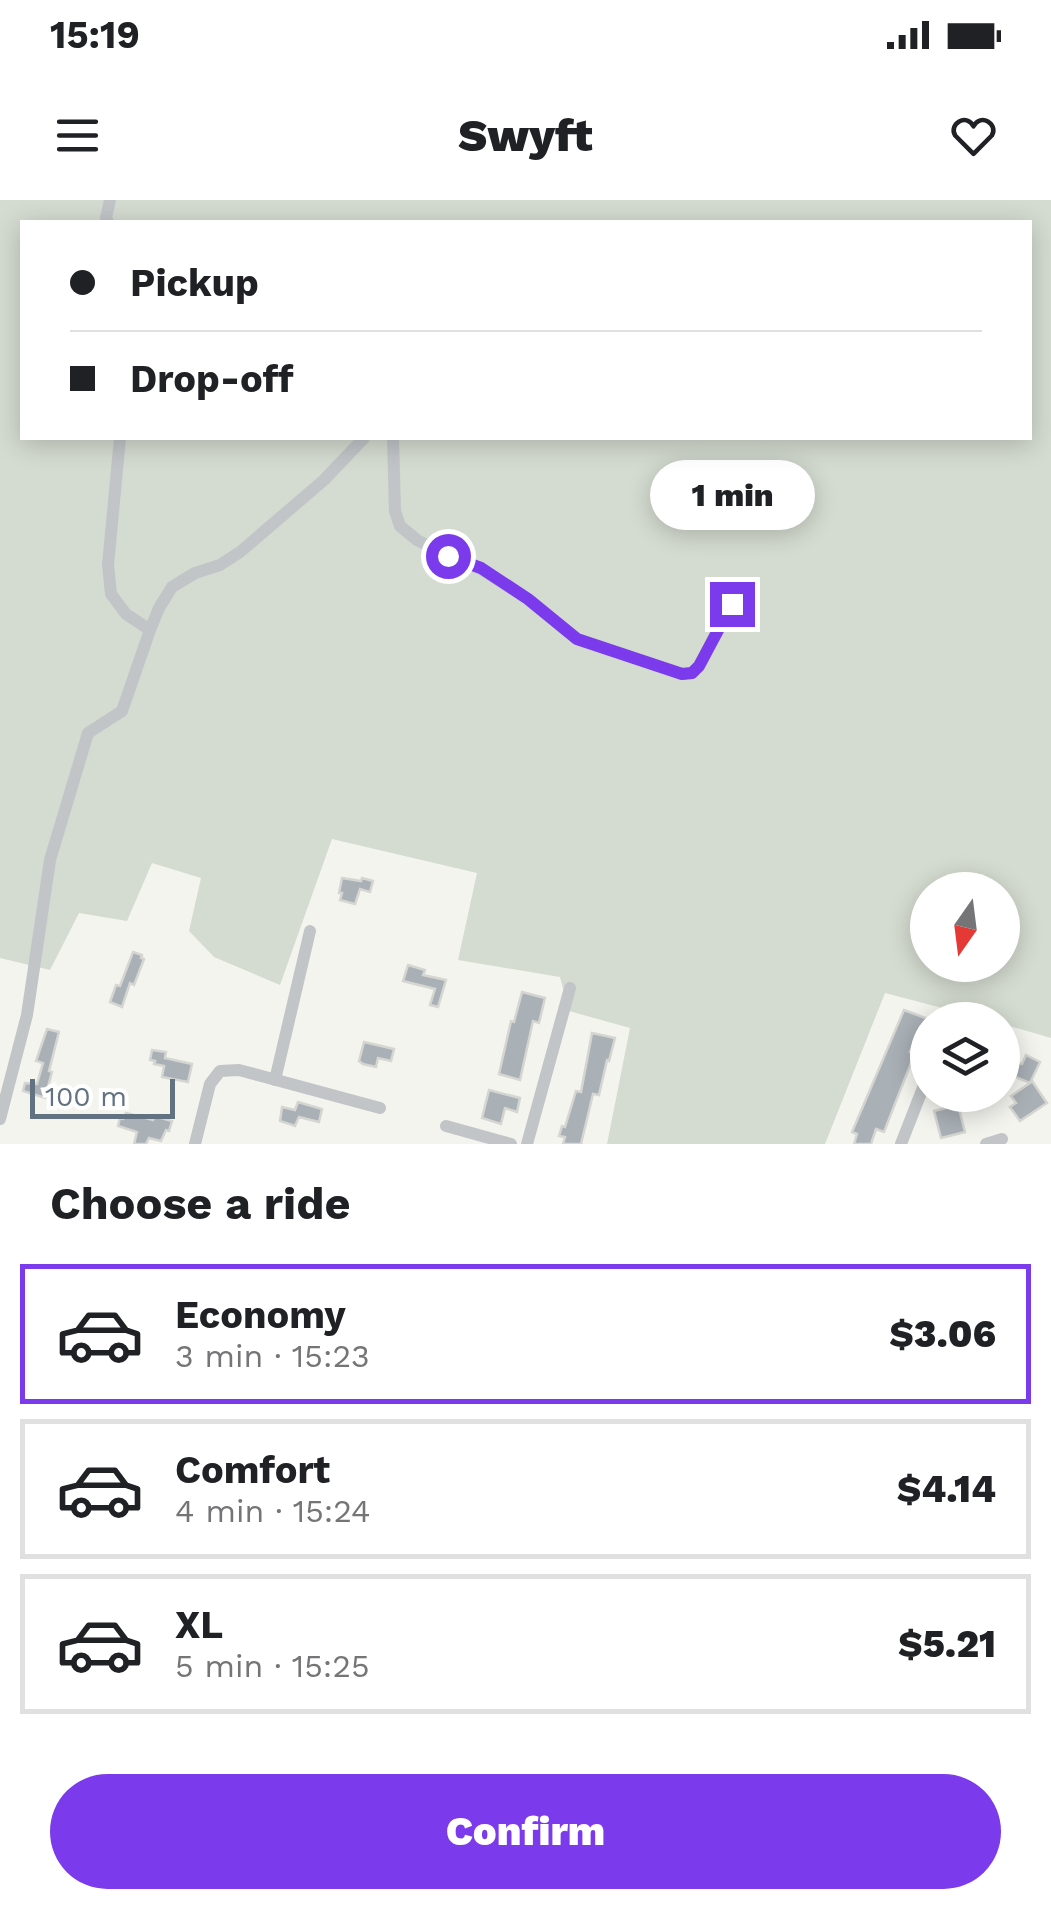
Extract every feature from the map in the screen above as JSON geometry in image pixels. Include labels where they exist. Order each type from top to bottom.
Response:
[{"type":"street","points":[[120,440],[108,565],[111,594],[126,614],[150,630]]},
{"type":"street","points":[[0,1118],[27,1015],[50,860],[88,733],[122,711],[150,630],[172,587],[195,573],[220,566],[240,552],[324,480],[362,440]]},
{"type":"street","points":[[393,440],[395,511],[400,526],[417,540],[481,568],[528,599],[577,639],[682,674],[692,673],[732,604]]},
{"type":"street","points":[[275,1080],[310,931]]},
{"type":"street","points":[[526,1144],[570,988]]},
{"type":"street","points":[[195,1144],[210,1084],[220,1071],[239,1070],[380,1108]]},
{"type":"street","points":[[901,1144],[914,1112]]},
{"type":"street","points":[[446,1126],[511,1144]]},
{"type":"street","points":[[986,1144],[1002,1139]]},
{"type":"shaded area","points":[[0,200],[1051,200],[1051,1038],[1020,1029],[1020,1002],[919,1002],[885,993],[825,1144],[607,1144],[630,1028],[569,1011],[560,977],[458,960],[477,873],[332,839],[280,985],[214,957],[189,931],[201,878],[152,863],[127,921],[79,913],[50,970],[0,958]]},
{"type":"building","points":[[342,878],[373,881],[370,892],[360,889],[355,904],[340,900]]},
{"type":"building","points":[[133,952],[144,959],[122,1007],[110,1002]]},
{"type":"building","points":[[408,965],[425,970],[423,975],[446,980],[438,1007],[430,1005],[435,989],[403,981]]},
{"type":"building","points":[[522,992],[545,998],[539,1023],[533,1021],[520,1080],[499,1074]]},
{"type":"building","points":[[904,1010],[910,1012],[910,1066],[884,1132],[876,1129],[871,1144],[854,1144],[857,1134],[852,1132]]},
{"type":"building","points":[[47,1029],[59,1032],[45,1098],[23,1091],[25,1083],[37,1084],[43,1063],[36,1061]]},
{"type":"building","points":[[592,1033],[615,1038],[599,1095],[593,1094],[581,1144],[563,1144],[565,1137],[559,1136],[576,1091],[581,1092]]},
{"type":"building","points":[[364,1042],[394,1049],[391,1061],[378,1058],[376,1067],[363,1064],[359,1061]]},
{"type":"building","points":[[152,1050],[166,1052],[165,1058],[192,1064],[188,1082],[162,1077],[164,1066],[150,1060]]},
{"type":"building","points":[[1026,1055],[1040,1062],[1030,1083],[1020,1079]]},
{"type":"building","points":[[1032,1081],[1047,1103],[1020,1121],[1014,1112],[1020,1112],[1020,1090]]},
{"type":"building","points":[[489,1090],[520,1098],[517,1112],[505,1108],[501,1124],[482,1118]]},
{"type":"building","points":[[298,1102],[322,1109],[319,1122],[299,1117],[295,1126],[280,1121],[282,1107],[295,1110]]},
{"type":"building","points":[[934,1112],[960,1112],[965,1132],[941,1138]]},
{"type":"building","points":[[126,1113],[172,1121],[161,1141],[149,1138],[146,1144],[134,1144],[137,1132],[118,1126]]},
{"type":"route","points":[[448,556],[481,568],[528,599],[577,639],[682,674],[692,673],[699,666],[732,604]]}]
